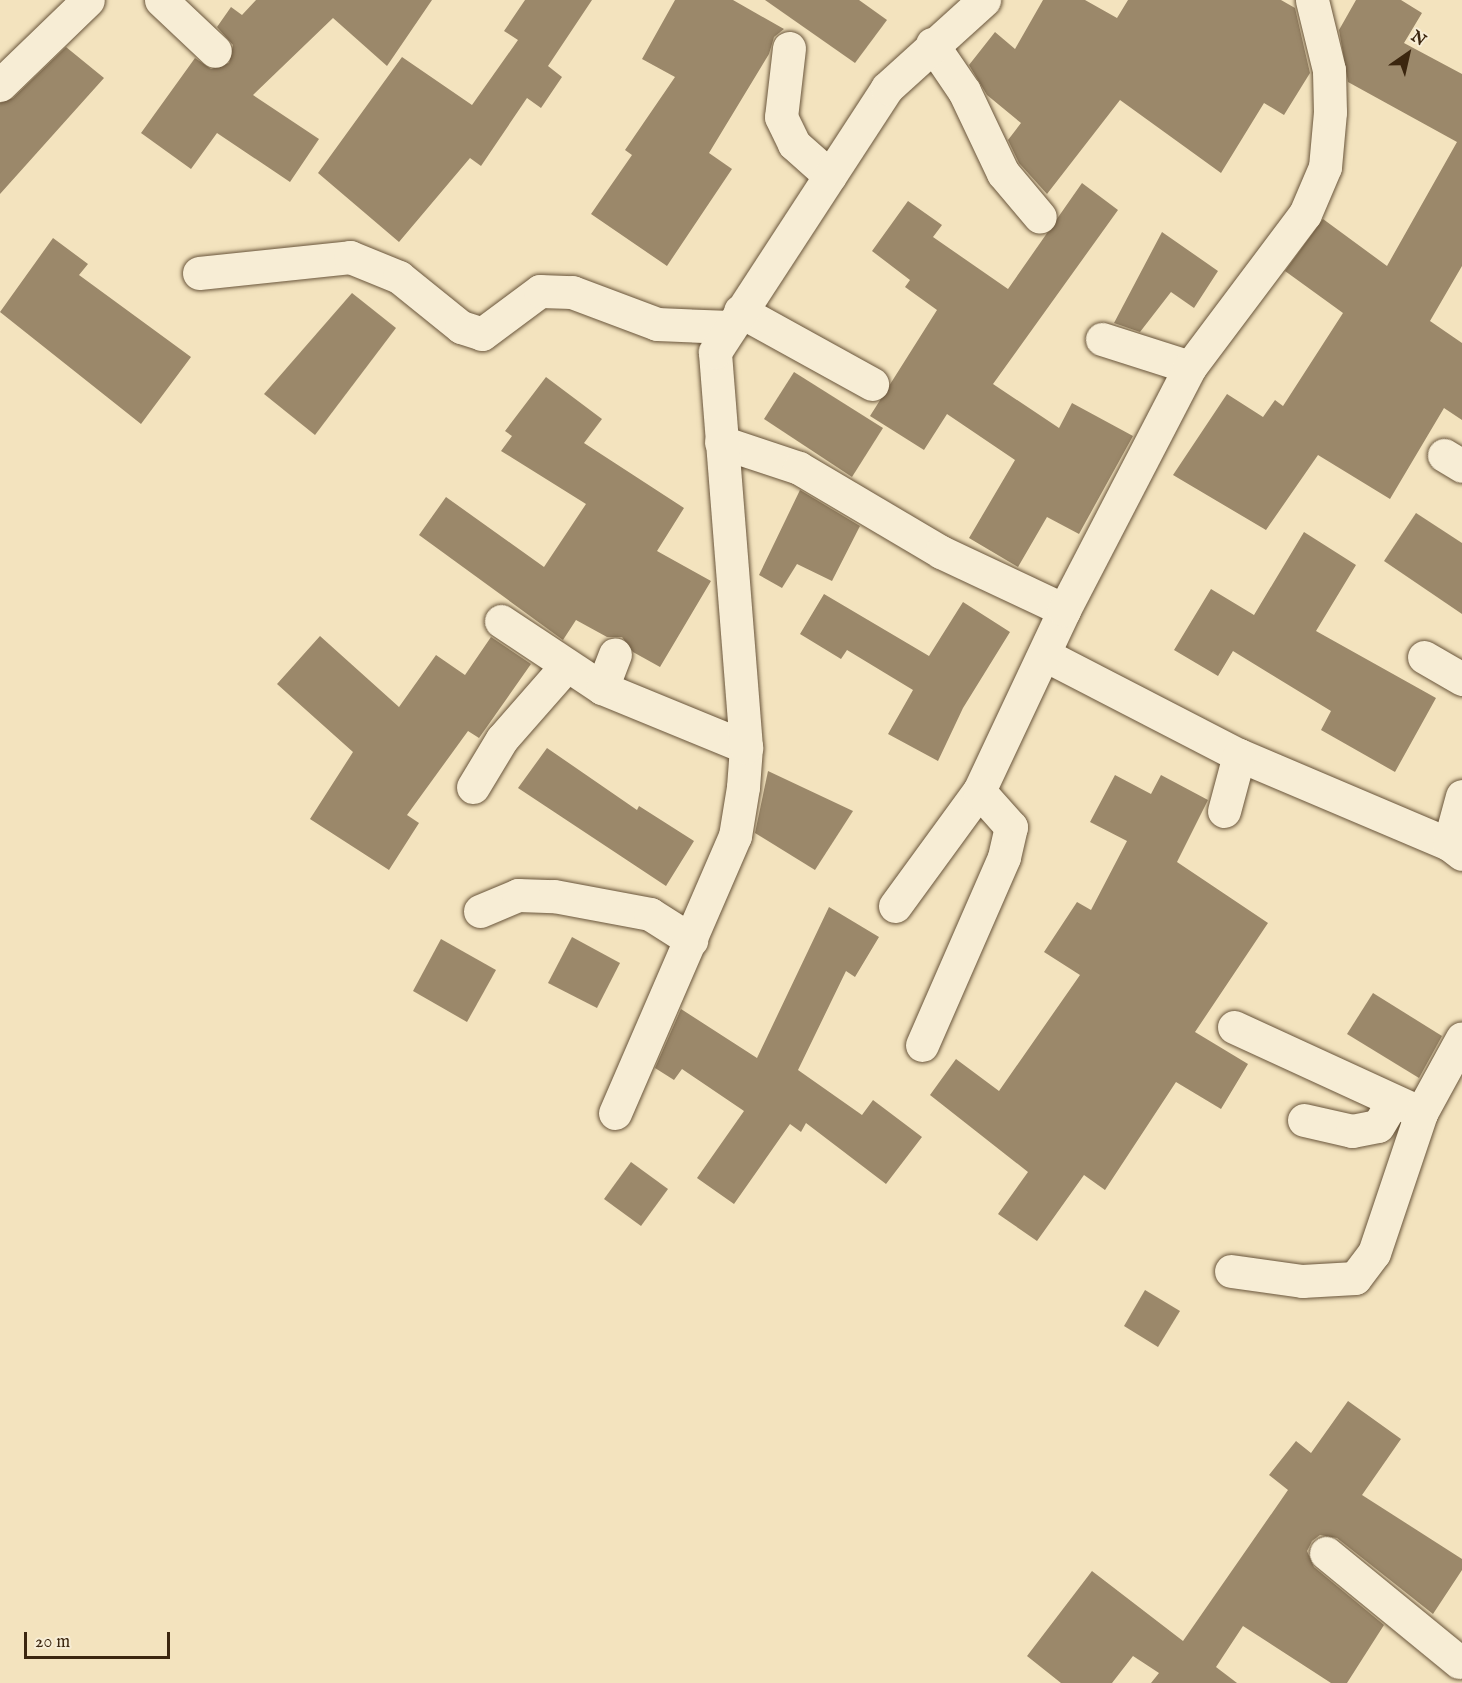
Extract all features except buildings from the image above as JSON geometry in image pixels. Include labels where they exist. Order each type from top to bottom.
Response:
[{"type":"street","points":[[0,85],[88,0]]},
{"type":"street","points":[[161,0],[215,51]]},
{"type":"street","points":[[615,1113],[735,836],[746,747],[715,352],[887,88],[982,0]]},
{"type":"street","points":[[895,906],[979,791],[1045,655],[1064,610],[1190,367],[1305,214],[1325,167],[1329,70],[1312,0]]},
{"type":"street","points":[[932,44],[964,91],[1003,173],[1040,217]]},
{"type":"street","points":[[789,48],[781,117],[794,144],[830,176]]},
{"type":"street","points":[[199,273],[350,256],[399,277],[461,327],[482,334],[540,291],[572,292],[657,324],[735,319],[872,384]]},
{"type":"street","points":[[1102,339],[1190,367]]},
{"type":"street","points":[[721,442],[799,468],[941,552],[1064,610]]},
{"type":"street","points":[[501,621],[565,667],[602,688],[746,747]]},
{"type":"street","points":[[602,688],[615,654]]},
{"type":"street","points":[[1045,655],[1239,755],[1456,849],[1462,796]]},
{"type":"street","points":[[1424,657],[1462,679]]},
{"type":"street","points":[[473,787],[502,739],[565,667]]},
{"type":"street","points":[[1224,812],[1239,755]]},
{"type":"street","points":[[922,1045],[1006,847],[1011,827],[979,791]]},
{"type":"street","points":[[480,911],[518,895],[554,896],[650,914],[691,940]]},
{"type":"street","points":[[1234,1027],[1407,1108]]},
{"type":"street","points":[[1304,1120],[1352,1131],[1378,1126],[1407,1108],[1462,1038]]},
{"type":"street","points":[[1231,1271],[1302,1281],[1355,1278],[1374,1252],[1407,1108]]},
{"type":"street","points":[[1326,1552],[1454,1671]]}]
